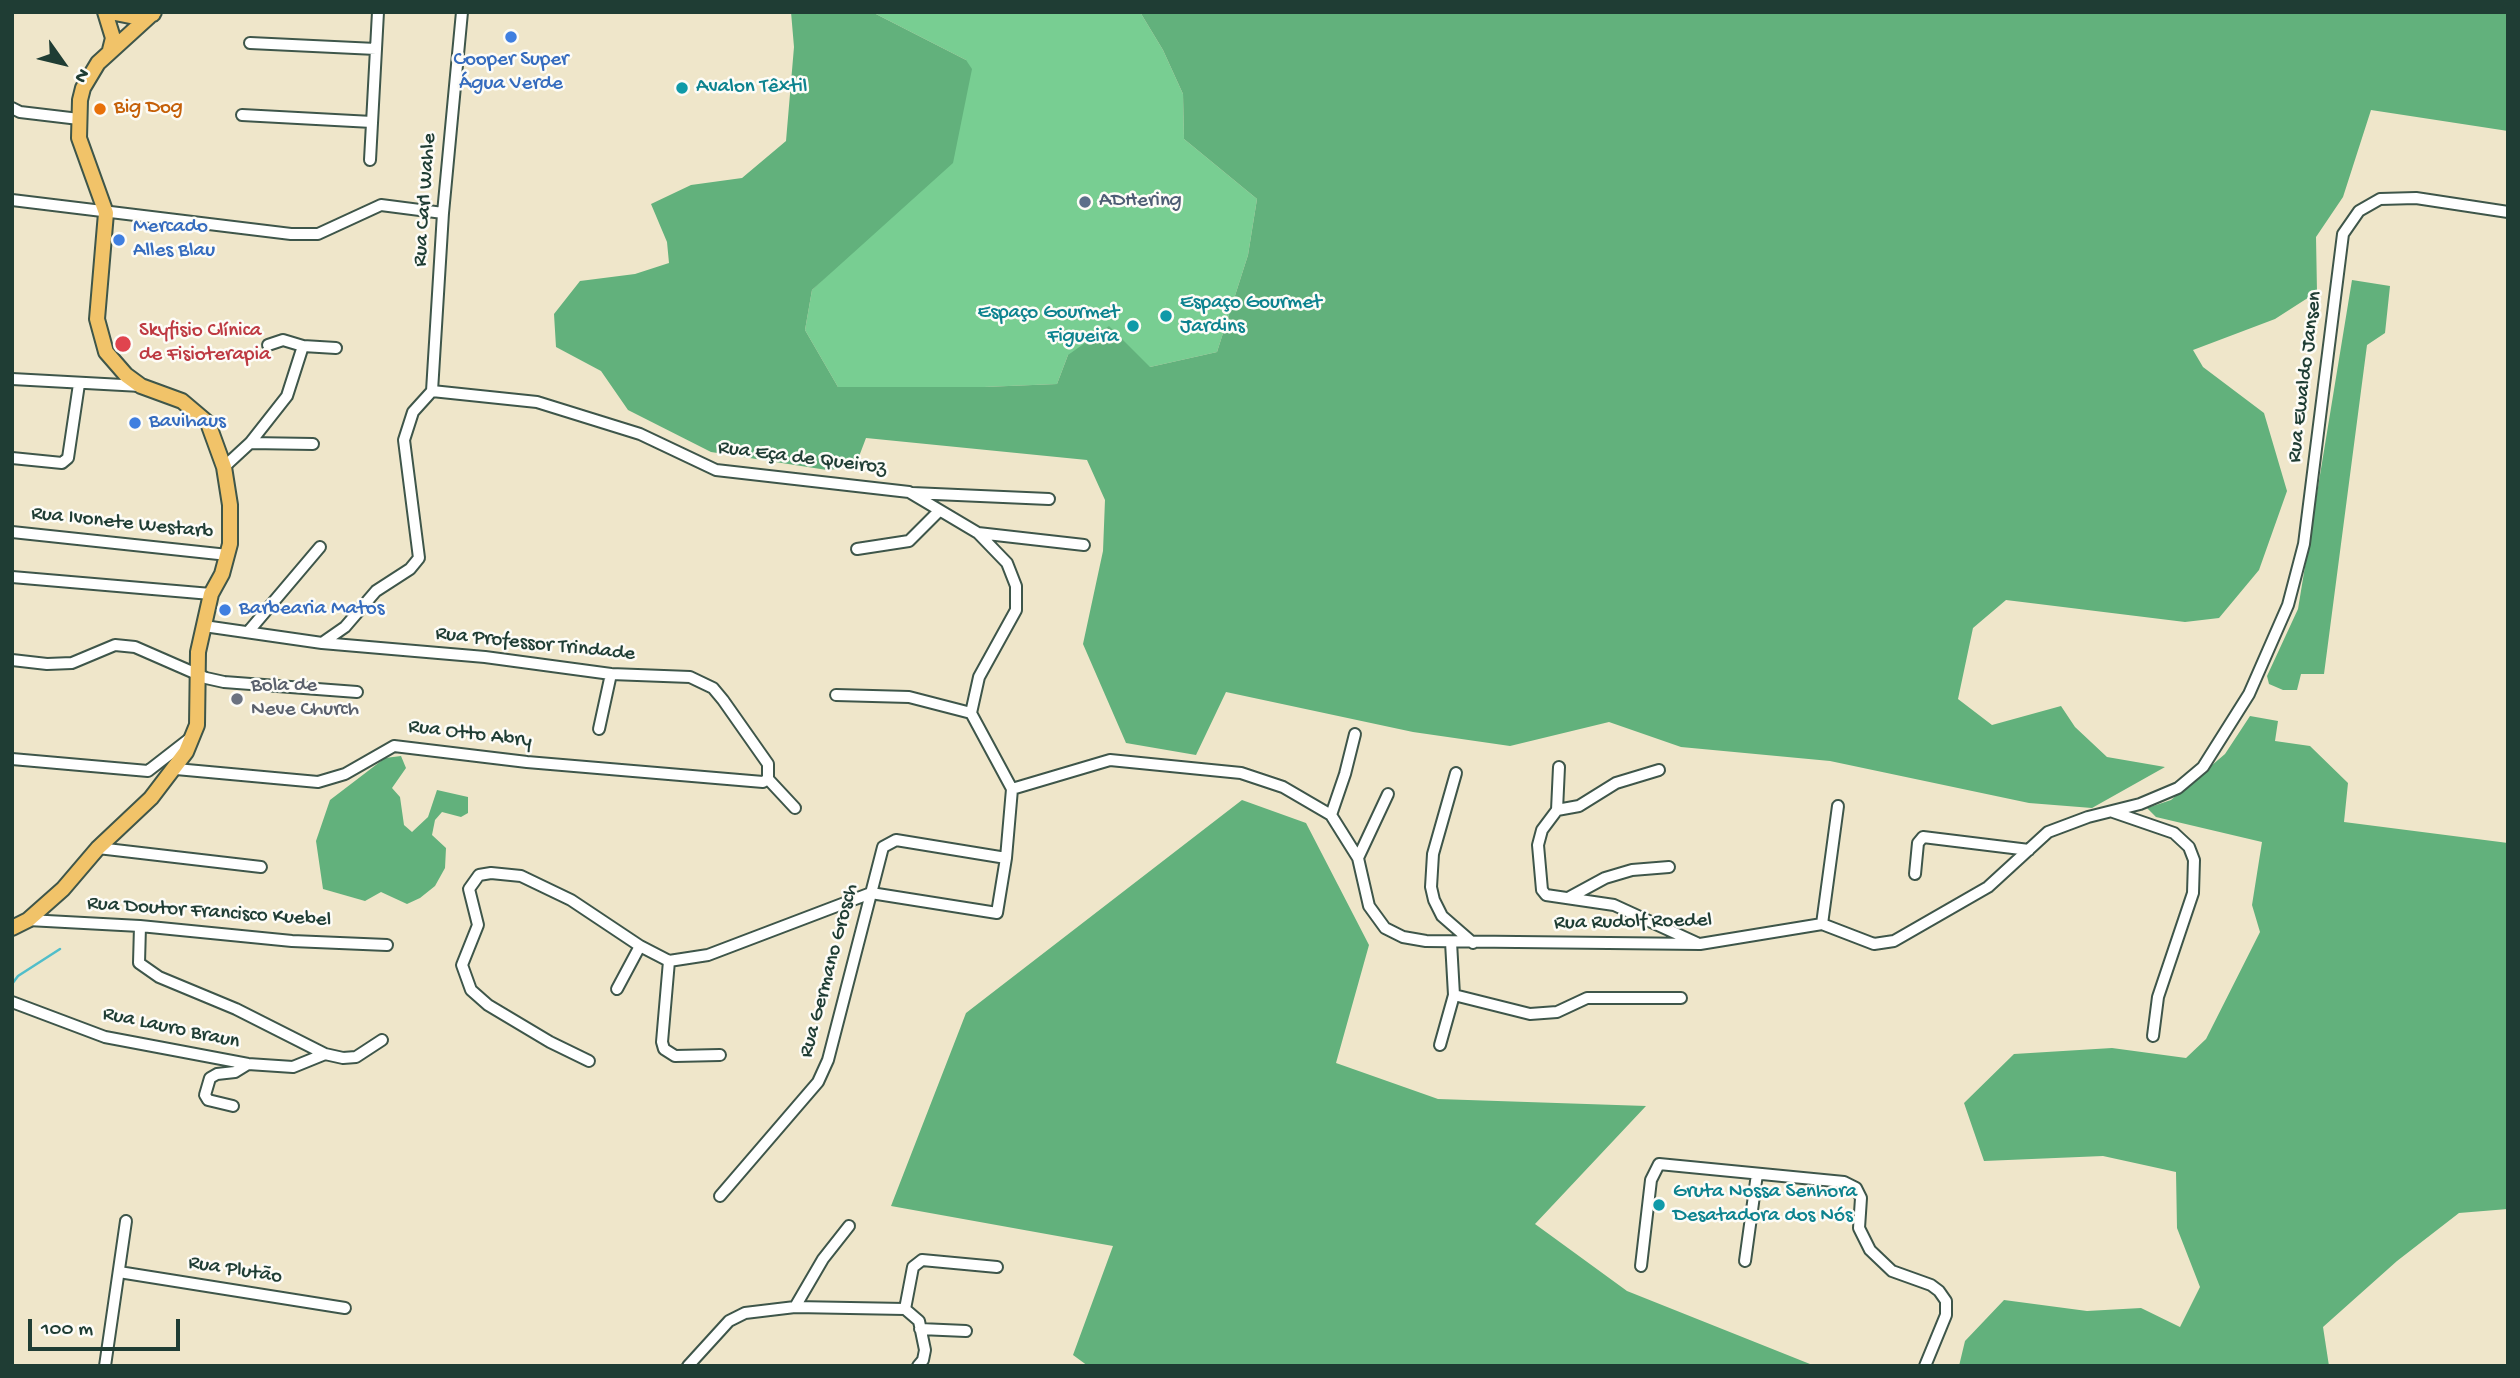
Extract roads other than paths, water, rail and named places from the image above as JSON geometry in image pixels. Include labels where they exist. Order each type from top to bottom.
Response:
[{"type":"main road","points":[[105,12],[113,38],[110,50]]},
{"type":"main road","points":[[110,12],[135,17],[153,13]]},
{"type":"main road","points":[[12,928],[28,920],[63,890],[98,848],[151,798],[176,769],[193,736],[197,715],[196,674],[204,626],[211,594],[228,555],[230,505],[224,467],[208,424],[197,411],[182,401],[141,386],[117,366],[99,336],[96,303],[106,213],[79,138],[83,89],[110,50],[153,13]]},
{"type":"street","points":[[370,160],[378,12]]},
{"type":"street","name":"Rua Carl Wahle","points":[[432,391],[443,212],[462,12]]},
{"type":"street","points":[[250,43],[376,49]]},
{"type":"street","points":[[12,108],[20,113],[79,119]]},
{"type":"street","points":[[242,115],[372,122]]},
{"type":"street","name":"Rua Ewaldo Jansen","points":[[2112,812],[2178,788],[2203,767],[2249,694],[2288,606],[2304,544],[2343,234],[2359,211],[2380,199],[2416,198],[2508,212]]},
{"type":"street","points":[[12,200],[106,213],[318,234],[381,205],[443,212]]},
{"type":"street","points":[[268,345],[283,340],[303,346],[336,348]]},
{"type":"street","points":[[224,467],[250,443],[287,396],[303,346]]},
{"type":"street","points":[[12,379],[141,386]]},
{"type":"street","points":[[12,458],[62,463],[68,458],[79,384]]},
{"type":"street","points":[[322,643],[345,627],[376,591],[410,569],[419,558],[404,440],[414,412],[432,391]]},
{"type":"street","name":"Rua Eça de Queiroz","points":[[432,391],[537,402],[640,434],[716,470],[909,492],[978,533],[1007,563],[1016,586],[1016,610],[979,677],[971,713]]},
{"type":"street","points":[[250,443],[313,444]]},
{"type":"street","points":[[909,492],[1049,499]]},
{"type":"street","points":[[857,549],[909,541],[939,511]]},
{"type":"street","name":"Rua Ivonete Westarb","points":[[12,532],[228,555]]},
{"type":"street","points":[[978,533],[1084,545]]},
{"type":"street","points":[[248,632],[320,547]]},
{"type":"street","points":[[12,577],[211,594]]},
{"type":"street","name":"Rua Professor Trindade","points":[[204,626],[322,643],[485,657],[611,674],[690,677],[713,688],[768,764],[768,779],[794,808]]},
{"type":"street","points":[[12,660],[47,664],[72,663],[115,645],[135,647],[196,674],[225,682],[358,692]]},
{"type":"street","points":[[599,729],[611,674]]},
{"type":"street","points":[[589,1061],[550,1042],[471,990],[462,965],[478,925],[469,889],[479,875],[491,873],[521,876],[571,900],[640,946],[668,961],[708,956],[871,893],[997,913],[1006,858],[1012,789],[971,713],[909,697],[836,695]]},
{"type":"street","points":[[1331,815],[1346,774],[1355,734]]},
{"type":"street","points":[[12,759],[148,771],[193,736]]},
{"type":"street","name":"Rua Otto Abry","points":[[176,769],[318,782],[345,774],[394,746],[527,762],[763,782],[768,779]]},
{"type":"street","name":"Rua Rudolf Roedel","points":[[1012,789],[1110,760],[1241,773],[1283,786],[1331,815],[1358,858],[1364,895],[1385,928],[1403,937],[1473,943],[1700,944],[1822,924]]},
{"type":"street","points":[[1559,767],[1557,810],[1542,830],[1538,845],[1540,881],[1546,895],[1614,905],[1700,944]]},
{"type":"street","points":[[1557,810],[1579,806],[1616,783],[1659,770]]},
{"type":"street","points":[[1456,773],[1433,855],[1431,887],[1443,916],[1473,943]]},
{"type":"street","points":[[1358,858],[1388,793]]},
{"type":"street","points":[[1838,806],[1822,924],[1874,944],[1895,941],[1988,887],[2048,832],[2088,817],[2112,812],[2174,834],[2189,847],[2194,860],[2193,893],[2158,997],[2153,1036]]},
{"type":"street","points":[[1915,874],[1918,843],[1923,837],[2029,850]]},
{"type":"street","name":"Rua Germano Grosch","points":[[720,1196],[818,1082],[828,1060],[883,847],[896,840],[1006,858]]},
{"type":"street","points":[[98,848],[261,867]]},
{"type":"street","points":[[1569,897],[1605,878],[1632,870],[1669,867]]},
{"type":"street","name":"Rua Doutor Francisco Kuebel","points":[[28,920],[140,926],[292,941],[387,945]]},
{"type":"street","points":[[140,926],[139,963],[147,971],[236,1009],[324,1054],[343,1058],[356,1057],[382,1041]]},
{"type":"street","points":[[1440,1045],[1454,995],[1451,942]]},
{"type":"street","points":[[617,989],[640,946]]},
{"type":"street","points":[[668,961],[662,1042],[664,1049],[675,1056],[720,1055]]},
{"type":"street","points":[[1454,995],[1530,1014],[1557,1012],[1587,998],[1681,998]]},
{"type":"street","name":"Rua Lauro Braun","points":[[12,1002],[105,1037],[248,1064],[293,1067],[324,1054]]},
{"type":"street","points":[[233,1106],[208,1100],[205,1095],[210,1078],[217,1074],[235,1072],[248,1064]]},
{"type":"street","points":[[1641,1266],[1651,1181],[1659,1164],[1844,1182],[1856,1188],[1861,1198],[1858,1228],[1870,1250],[1892,1271],[1931,1285],[1940,1291],[1946,1301],[1946,1315],[1925,1366]]},
{"type":"street","points":[[1745,1261],[1757,1174]]},
{"type":"street","points":[[105,1366],[126,1221]]},
{"type":"street","points":[[795,1307],[823,1259],[849,1226]]},
{"type":"street","points":[[905,1309],[917,1262],[922,1260],[997,1267]]},
{"type":"street","name":"Rua Plutão","points":[[118,1272],[345,1308]]},
{"type":"street","points":[[688,1366],[729,1321],[745,1313],[795,1307],[905,1309],[914,1314],[925,1350],[923,1360],[918,1366]]},
{"type":"street","points":[[920,1329],[966,1331]]},
{"type":"waterway","points":[[12,984],[18,976],[60,949]]},
{"type":"place","name":"Cooper Super Água Verde","points":[[511,37]]},
{"type":"place","name":"Avalon Têxtil","points":[[682,88]]},
{"type":"place","name":"Big Dog","points":[[100,109]]},
{"type":"place","name":"ADHering","points":[[1085,202]]},
{"type":"place","name":"Mercado Alles Blau","points":[[119,240]]},
{"type":"place","name":"Espaço Gourmet Jardins","points":[[1166,316]]},
{"type":"place","name":"Espaço Gourmet Figueira","points":[[1133,326]]},
{"type":"place","name":"Skyfisio Clínica de Fisioterapia","points":[[123,344]]},
{"type":"place","name":"Bavihaus","points":[[135,423]]},
{"type":"place","name":"Barbearia Matos","points":[[225,610]]},
{"type":"place","name":"Bola de Neve Church","points":[[237,699]]},
{"type":"place","name":"Gruta Nossa Senhora Desatadora dos Nós","points":[[1659,1205]]}]
